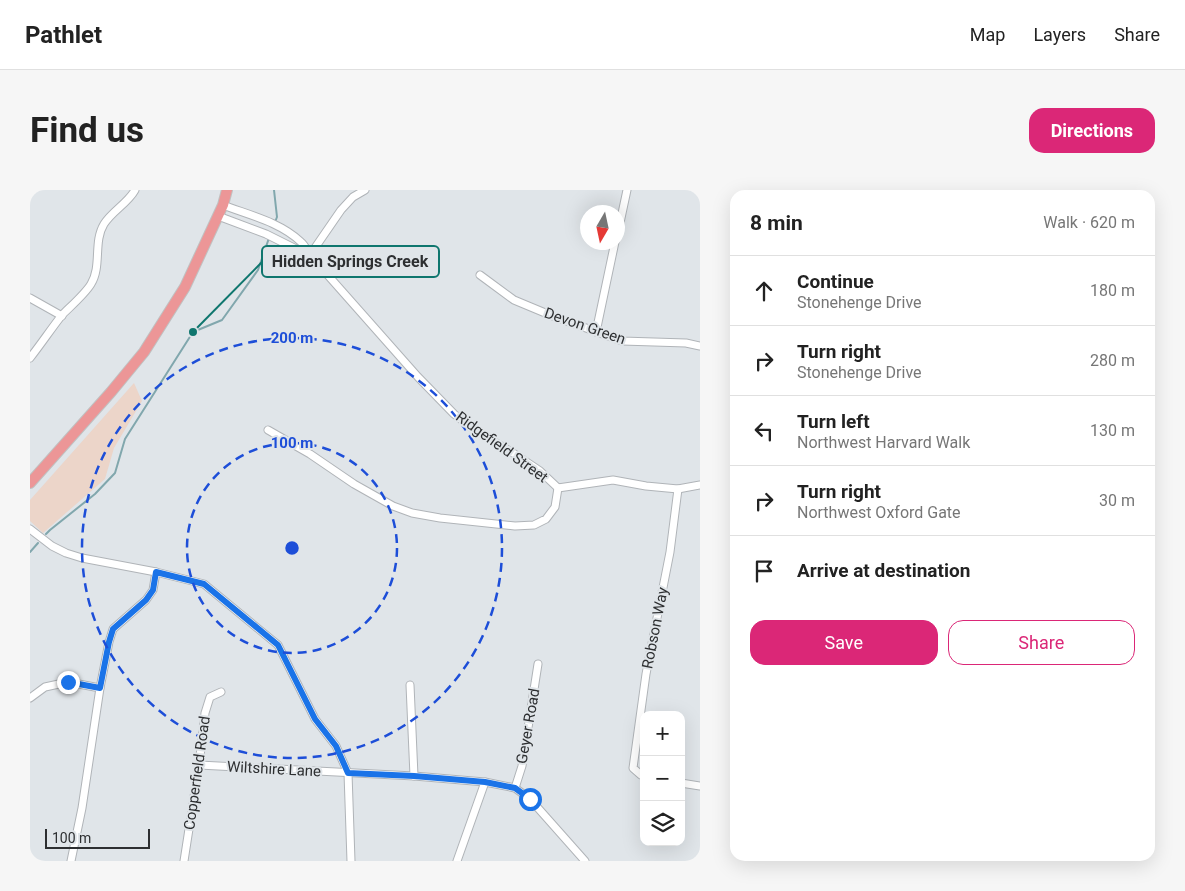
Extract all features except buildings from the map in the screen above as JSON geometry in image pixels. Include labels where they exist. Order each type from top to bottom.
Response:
[{"type":"main road","points":[[30,483],[144,352],[185,287],[223,205],[227,190]]},
{"type":"street","points":[[30,358],[62,316],[91,284],[96,271],[99,239],[103,225],[135,190]]},
{"type":"street","points":[[310,255],[341,210],[353,197],[365,190]]},
{"type":"street","points":[[623,205],[626,190]]},
{"type":"street","name":"Ridgefield Street","points":[[223,205],[271,223],[302,243],[310,255],[454,414],[472,428],[540,471],[558,488],[613,480],[646,486],[678,488],[700,485]]},
{"type":"street","name":"Ridgefield Street","points":[[218,216],[276,238],[310,255]]},
{"type":"street","points":[[596,332],[613,250]]},
{"type":"street","name":"Devon Green","points":[[480,275],[514,300],[622,341],[686,343],[700,346]]},
{"type":"street","points":[[30,298],[62,316]]},
{"type":"street","points":[[268,430],[310,454],[369,493],[393,506],[412,513],[515,526],[534,525],[546,519],[555,507],[558,488]]},
{"type":"street","name":"Robson Way","points":[[640,774],[633,768],[646,674],[670,552],[678,488]]},
{"type":"street","points":[[30,529],[66,553],[204,584],[278,645],[315,719],[336,746],[348,773],[351,861]]},
{"type":"street","points":[[70,861],[82,808],[109,642],[113,629],[146,600],[153,590],[156,572]]},
{"type":"street","name":"Geyer Road","points":[[515,788],[522,766],[538,664]]},
{"type":"street","points":[[30,698],[45,687],[68,682],[100,688]]},
{"type":"street","points":[[410,685],[414,776]]},
{"type":"street","name":"Copperfield Road","points":[[184,861],[205,713],[210,697],[221,692]]},
{"type":"street","name":"Wiltshire Lane","points":[[199,765],[414,776],[485,782],[515,788]]},
{"type":"street","points":[[457,861],[485,782]]},
{"type":"street","points":[[685,784],[700,786]]},
{"type":"street","points":[[515,788],[530,799],[585,861]]},
{"type":"shaded area","points":[[134,383],[142,401],[114,448],[105,479],[43,533],[30,521],[30,500]]},
{"type":"waterway","points":[[274,190],[277,217],[275,222]]},
{"type":"waterway","points":[[46,534],[95,494],[115,473],[125,439],[193,332],[222,320],[258,270],[269,238]]},
{"type":"waterway","points":[[30,552],[38,543]]},
{"type":"place","name":"Hidden Springs Creek","points":[[193,332]]},
{"type":"route","points":[[68,682],[100,688],[113,629],[146,600],[153,590],[156,572],[204,584],[278,645],[315,719],[336,746],[348,773],[485,782],[515,788],[530,799]]}]
